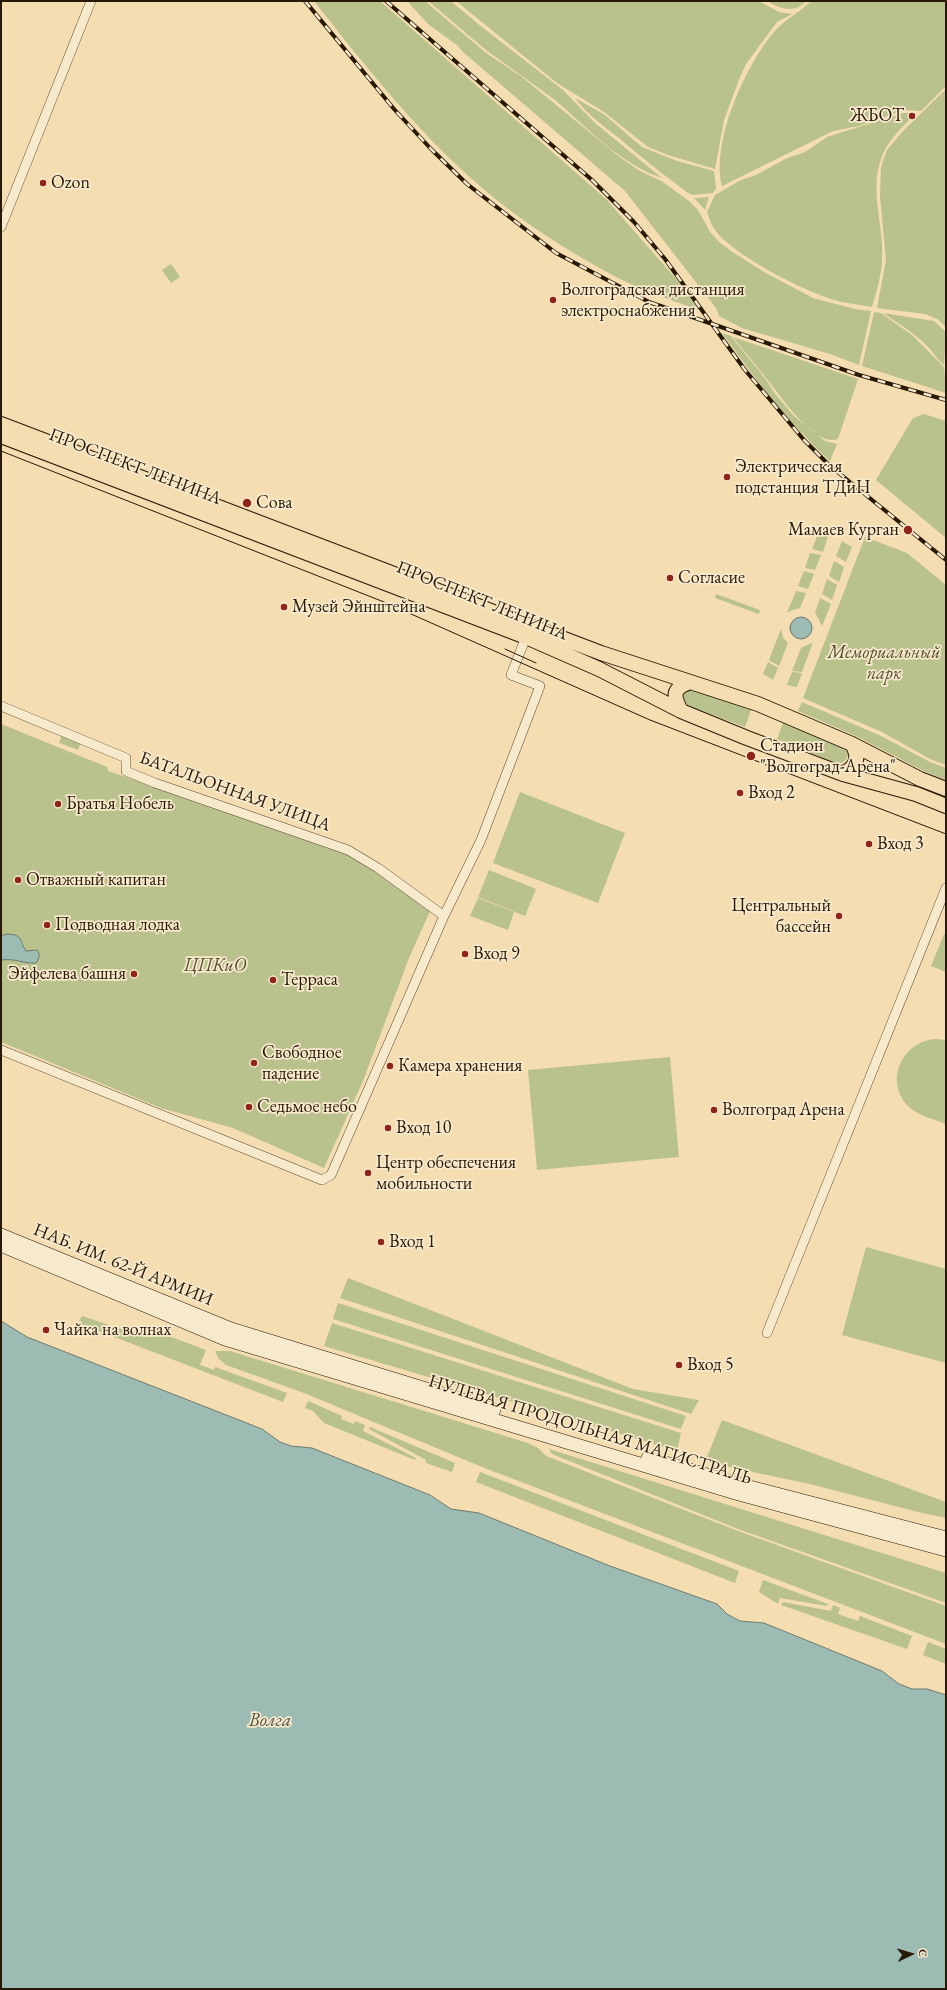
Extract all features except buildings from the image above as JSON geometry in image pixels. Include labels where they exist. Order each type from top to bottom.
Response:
[{"type":"main road","name":"ПРОСПЕКТ ЛЕНИНА","points":[[1,424],[601,653],[758,704],[852,744],[920,779],[946,789]]},
{"type":"main road","name":"ПРОСПЕКТ ЛЕНИНА","points":[[1,436],[526,637],[599,669],[681,711],[843,774],[916,794],[946,806]]},
{"type":"main road","points":[[681,711],[675,696],[676,691],[679,687],[690,682]]},
{"type":"main road","points":[[843,774],[854,768],[857,763],[858,756],[852,744]]},
{"type":"main road","name":"НАБ. ИМ. 62-Й АРМИИ","points":[[1,1235],[228,1334]]},
{"type":"main road","name":"НАБ. ИМ. 62-Й АРМИИ","points":[[1,1245],[228,1334]]},
{"type":"main road","name":"НУЛЕВАЯ ПРОДОЛЬНАЯ МАГИСТРАЛЬ","points":[[228,1334],[738,1484],[946,1538]]},
{"type":"main road","name":"НУЛЕВАЯ ПРОДОЛЬНАЯ МАГИСТРАЛЬ","points":[[228,1334],[738,1494],[946,1550]]},
{"type":"street","points":[[1,227],[91,1]]},
{"type":"street","points":[[1,1050],[322,1180],[331,1175],[444,916],[481,840],[540,686],[511,675],[526,637]]},
{"type":"street","name":"БАТАЛЬОННАЯ УЛИЦА","points":[[1,706],[126,758],[126,771],[155,783],[348,850],[378,868],[444,916]]},
{"type":"street","points":[[767,1333],[946,888]]},
{"type":"green space","points":[[314,1],[380,1],[606,199],[677,280],[699,310],[640,288],[618,278],[537,230],[486,191],[459,167],[407,114]]},
{"type":"green space","points":[[407,1],[425,1],[486,53],[522,77],[621,158],[640,171],[663,182],[689,201],[698,210],[710,232],[719,242],[731,251],[764,272],[813,298],[855,309],[871,311],[859,365],[830,354],[742,328],[719,316],[716,308],[625,191],[463,52],[458,46],[428,24]]},
{"type":"green space","points":[[428,1],[451,1],[478,24],[563,90],[595,123],[662,178],[647,172],[618,155],[555,100],[486,50]]},
{"type":"green space","points":[[456,1],[759,1],[779,12],[792,14],[777,22],[746,64],[724,120],[715,169],[668,155],[648,147],[604,112],[557,83]]},
{"type":"green space","points":[[767,1],[806,1],[797,8],[787,9]]},
{"type":"green space","points":[[811,1],[946,1],[946,86],[921,111],[904,110],[859,126],[833,131],[722,186],[720,168],[721,148],[733,105],[742,84],[752,64],[774,32]]},
{"type":"green space","points":[[946,89],[946,327],[937,319],[925,314],[877,308],[886,260],[880,196],[881,168],[884,158],[887,150],[904,130]]},
{"type":"green space","points":[[575,98],[605,115],[642,147],[677,161],[714,171],[716,189],[713,193],[693,195],[688,193],[596,120]]},
{"type":"green space","points":[[903,113],[916,113],[887,146],[881,159],[878,172],[877,197],[882,262],[872,307],[828,298],[791,282],[752,261],[722,238],[713,227],[707,212],[715,195],[741,180],[756,175],[787,158],[805,152],[827,137]]},
{"type":"green space","points":[[709,197],[705,210],[694,198]]},
{"type":"green space","points":[[171,264],[180,277],[171,283],[162,270]]},
{"type":"green space","points":[[874,312],[881,313],[912,335],[944,367],[946,393],[862,366]]},
{"type":"green space","points":[[883,313],[934,321],[946,332],[944,365],[919,339]]},
{"type":"green space","points":[[722,333],[731,336],[794,416],[825,441],[837,444],[830,461],[814,446],[773,400]]},
{"type":"green space","points":[[733,337],[858,379],[838,439],[829,440],[808,428],[788,406]]},
{"type":"green space","points":[[924,414],[946,421],[946,538],[876,480],[913,418]]},
{"type":"green space","points":[[818,534],[828,536],[823,552],[812,549]]},
{"type":"green space","name":"Мемориальный парк","points":[[865,537],[907,553],[946,585],[946,765],[930,759],[882,732],[803,698]]},
{"type":"green space","points":[[842,541],[852,547],[846,562],[836,556]]},
{"type":"green space","points":[[810,553],[821,555],[815,570],[805,568]]},
{"type":"green space","points":[[834,561],[844,567],[839,582],[829,576]]},
{"type":"green space","points":[[804,571],[814,574],[808,589],[798,586]]},
{"type":"green space","points":[[827,579],[837,585],[832,600],[822,594]]},
{"type":"green space","points":[[796,591],[806,593],[800,608],[787,613]]},
{"type":"green space","points":[[716,594],[760,610],[759,614],[715,598]]},
{"type":"green space","points":[[820,598],[831,604],[822,626],[815,612]]},
{"type":"green space","points":[[781,629],[783,638],[788,643],[779,666],[769,660]]},
{"type":"green space","points":[[813,642],[802,672],[792,671],[801,648]]},
{"type":"green space","points":[[768,662],[778,668],[773,680],[763,674]]},
{"type":"green space","points":[[792,672],[802,673],[797,687],[787,685]]},
{"type":"green space","points":[[691,688],[751,710],[745,727],[683,704],[681,699],[683,692]]},
{"type":"green space","points":[[802,702],[879,735],[930,762],[946,768],[946,780],[926,772],[856,736],[798,711]]},
{"type":"green space","points":[[783,723],[844,746],[848,755],[846,759],[838,764],[777,739]]},
{"type":"green space","name":"ЦПКиО","points":[[1,724],[107,767],[108,771],[344,850],[431,909],[409,958],[363,1081],[324,1168],[233,1128],[161,1108],[1,1042]]},
{"type":"green space","points":[[62,735],[81,742],[78,750],[59,743]]},
{"type":"green space","points":[[520,792],[625,833],[598,903],[493,863]]},
{"type":"green space","points":[[489,870],[536,889],[525,916],[478,897]]},
{"type":"green space","points":[[478,898],[514,912],[508,930],[470,916]]},
{"type":"green space","points":[[944,934],[946,935],[946,972],[931,966]]},
{"type":"green space","points":[[934,1039],[946,1040],[946,1124],[922,1115],[909,1107],[902,1097],[898,1086],[897,1076],[900,1065],[905,1056],[922,1042]]},
{"type":"green space","points":[[670,1057],[679,1157],[537,1170],[528,1070]]},
{"type":"green space","points":[[866,1247],[946,1269],[946,1363],[842,1335]]},
{"type":"green space","points":[[348,1278],[633,1389],[699,1400],[691,1414],[340,1298]]},
{"type":"green space","points":[[338,1303],[686,1416],[681,1429],[333,1319]]},
{"type":"green space","points":[[82,1316],[146,1337],[166,1335],[206,1350],[200,1365],[214,1370],[215,1367],[287,1393],[283,1402],[78,1323]]},
{"type":"green space","points":[[332,1323],[681,1433],[677,1451],[324,1346]]},
{"type":"green space","points":[[215,1351],[230,1351],[528,1443],[538,1448],[546,1456],[738,1531],[946,1606],[946,1644],[482,1467],[304,1393],[226,1365],[219,1359]]},
{"type":"green space","points":[[308,1401],[342,1416],[341,1419],[354,1424],[355,1421],[365,1425],[363,1431],[416,1458],[415,1460],[324,1423],[313,1411],[305,1408]]},
{"type":"green space","points":[[722,1420],[946,1502],[946,1518],[810,1484],[705,1462]]},
{"type":"green space","points":[[370,1427],[455,1463],[452,1472],[426,1463],[426,1460],[369,1429]]},
{"type":"green space","points":[[549,1449],[946,1573],[946,1603],[738,1529],[552,1454]]},
{"type":"green space","points":[[480,1472],[739,1571],[735,1583],[476,1482]]},
{"type":"green space","points":[[763,1580],[828,1604],[827,1606],[780,1598],[778,1604],[759,1592]]},
{"type":"green space","points":[[783,1602],[831,1611],[833,1605],[840,1608],[838,1614],[858,1621],[860,1616],[912,1636],[907,1649],[781,1605]]},
{"type":"green space","points":[[928,1642],[946,1649],[946,1664],[923,1655]]},
{"type":"water","points":[[801,617],[805,618],[811,624],[811,632],[805,638],[801,639],[797,638],[791,632],[790,628],[791,624],[797,618]]},
{"type":"water","points":[[8,934],[19,937],[26,951],[37,950],[39,956],[36,963],[1,960],[1,936]]},
{"type":"water","name":"Волга","points":[[1,1321],[27,1337],[262,1429],[280,1442],[291,1446],[312,1448],[430,1495],[451,1509],[479,1513],[610,1566],[717,1604],[727,1614],[740,1621],[764,1623],[882,1671],[899,1684],[912,1689],[927,1689],[946,1695],[946,1989],[1,1989]]},
{"type":"tram line","points":[[1,451],[384,602],[650,720],[946,834]]},
{"type":"tram line","points":[[505,649],[536,663]]},
{"type":"railway","points":[[305,1],[394,109],[431,149],[467,184],[556,253],[649,302],[859,375],[946,400]]},
{"type":"railway","points":[[386,1],[592,180],[634,222],[665,259],[745,370],[804,440],[829,465],[946,560]]},
{"type":"place","name":"ЖБОТ","points":[[912,116]]},
{"type":"place","name":"Ozon","points":[[43,183]]},
{"type":"place","name":"Волгоградская дистанция электроснабжения","points":[[553,300]]},
{"type":"place","name":"Электрическая подстанция ТДиН","points":[[727,477]]},
{"type":"place","name":"Сова","points":[[247,503]]},
{"type":"place","name":"Мамаев Курган","points":[[908,530]]},
{"type":"place","name":"Согласие","points":[[670,578]]},
{"type":"place","name":"Музей Эйнштейна","points":[[284,607]]},
{"type":"place","name":"Стадион \"Волгоград-Арена\"","points":[[751,756]]},
{"type":"place","name":"Вход 2","points":[[740,793]]},
{"type":"place","name":"Братья Нобель","points":[[58,804]]},
{"type":"place","name":"Вход 3","points":[[869,844]]},
{"type":"place","name":"Отважный капитан","points":[[18,880]]},
{"type":"place","name":"Центральный бассейн","points":[[839,916]]},
{"type":"place","name":"Подводная лодка","points":[[47,925]]},
{"type":"place","name":"Вход 9","points":[[465,954]]},
{"type":"place","name":"Эйфелева башня","points":[[134,974]]},
{"type":"place","name":"Терраса","points":[[273,980]]},
{"type":"place","name":"Свободное падение","points":[[254,1063]]},
{"type":"place","name":"Камера хранения","points":[[390,1066]]},
{"type":"place","name":"Седьмое небо","points":[[249,1107]]},
{"type":"place","name":"Волгоград Арена","points":[[714,1110]]},
{"type":"place","name":"Вход 10","points":[[388,1128]]},
{"type":"place","name":"Центр обеспечения мобильности","points":[[368,1173]]},
{"type":"place","name":"Вход 1","points":[[381,1242]]},
{"type":"place","name":"Чайка на волнах","points":[[46,1330]]},
{"type":"place","name":"Вход 5","points":[[679,1365]]}]
